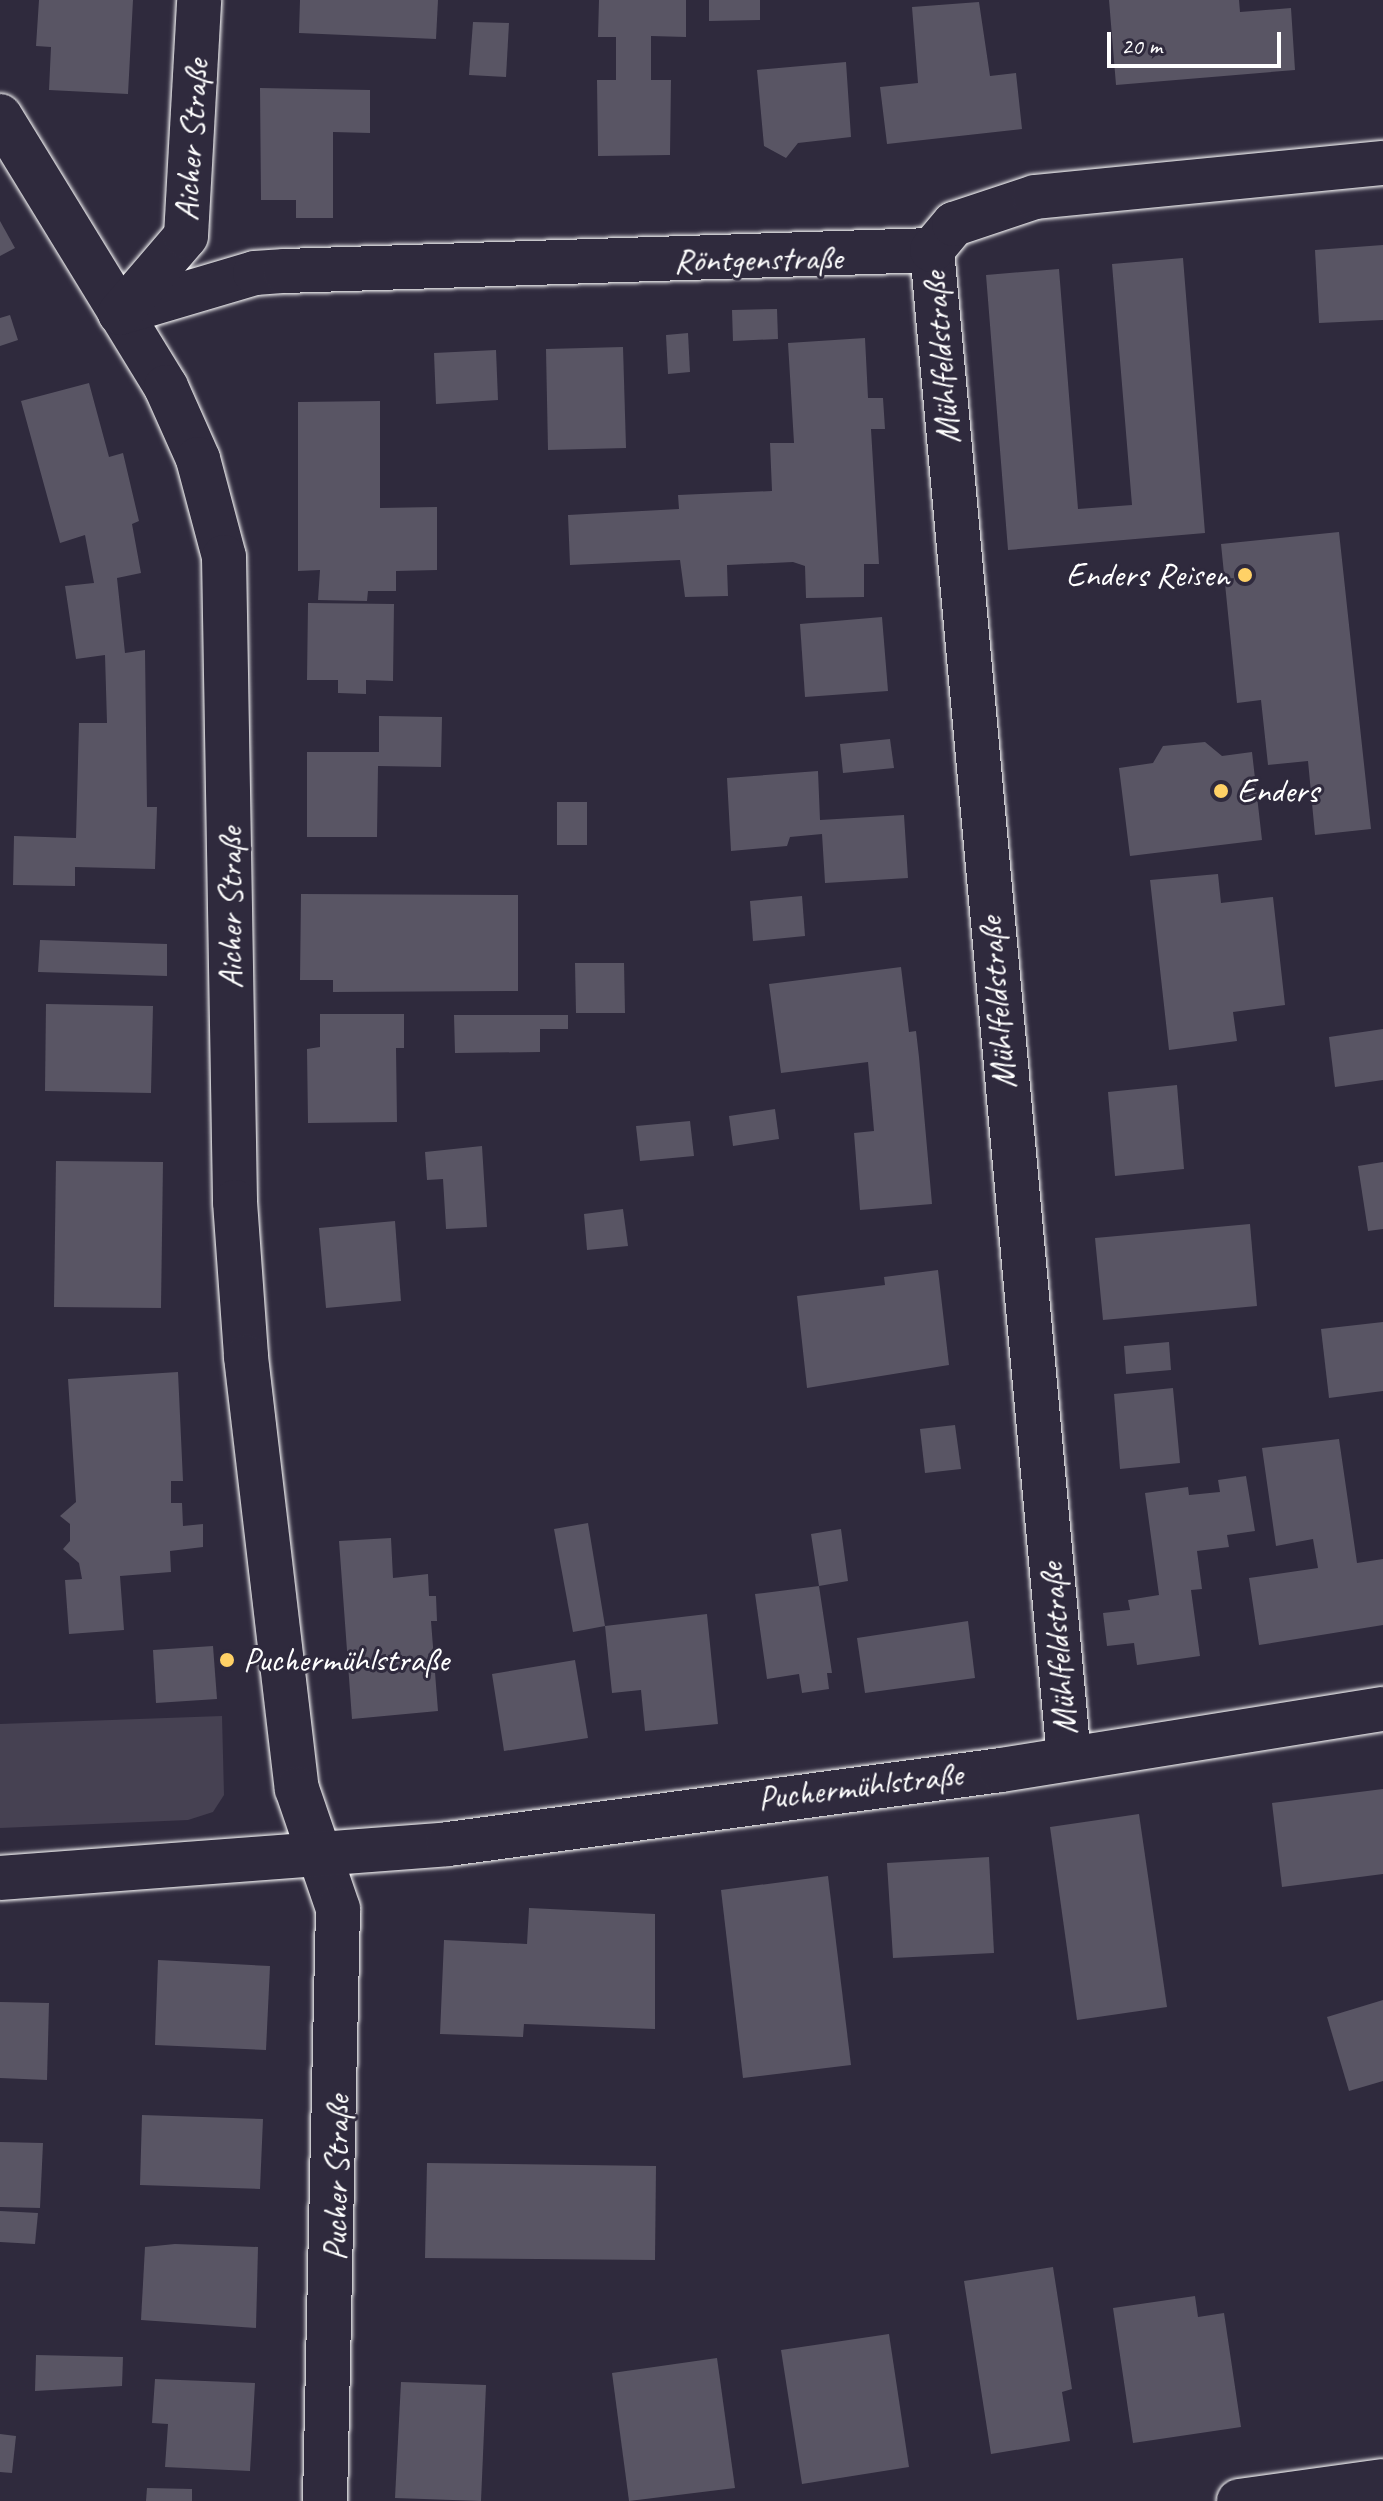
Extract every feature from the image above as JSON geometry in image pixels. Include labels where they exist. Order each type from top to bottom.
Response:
[{"type":"street","name":"Aicher Straße","points":[[199,0],[186,236],[120,313],[166,387],[198,459],[224,557],[235,1202],[246,1357],[297,1789],[320,1857]]},
{"type":"street","points":[[0,116],[120,313]]},
{"type":"street","points":[[932,250],[954,224],[1035,197],[1383,163]]},
{"type":"street","name":"Röntgenstraße","points":[[120,313],[270,272],[932,250]]},
{"type":"street","name":"Mühlfeldstraße","points":[[932,250],[1069,1757]]},
{"type":"street","name":"Puchermühlstraße","points":[[0,1878],[320,1857],[1069,1757],[1383,1709]]},
{"type":"street","name":"Pucher Straße","points":[[320,1857],[338,1909],[339,1952],[325,2501]]},
{"type":"street","points":[[1239,2501],[1383,2481]]},
{"type":"shaded area","points":[[222,1716],[224,1795],[213,1812],[188,1820],[0,1828],[0,1724]]},
{"type":"building","points":[[39,0],[133,0],[128,94],[49,90],[51,47],[36,46]]},
{"type":"building","points":[[300,0],[438,0],[436,39],[299,33]]},
{"type":"building","points":[[599,0],[686,0],[686,37],[651,36],[651,80],[671,80],[670,155],[598,156],[597,80],[616,80],[616,37],[598,37]]},
{"type":"building","points":[[709,0],[760,0],[760,20],[709,21]]},
{"type":"building","points":[[1109,0],[1239,0],[1240,12],[1291,8],[1295,70],[1116,85]]},
{"type":"building","points":[[979,2],[990,76],[1016,73],[1022,129],[887,144],[880,87],[918,83],[912,7]]},
{"type":"building","points":[[473,22],[509,23],[506,77],[469,75]]},
{"type":"building","points":[[846,62],[851,137],[798,143],[786,158],[764,146],[757,70]]},
{"type":"building","points":[[260,88],[370,90],[370,133],[333,132],[333,218],[296,218],[296,200],[261,200]]},
{"type":"building","points":[[0,221],[15,248],[0,256]]},
{"type":"building","points":[[1383,245],[1383,320],[1319,323],[1315,250]]},
{"type":"building","points":[[1183,258],[1205,533],[1008,550],[986,275],[1059,269],[1078,509],[1132,505],[1112,264]]},
{"type":"building","points":[[777,309],[778,339],[733,341],[732,310]]},
{"type":"building","points":[[10,315],[18,340],[0,346],[0,318]]},
{"type":"building","points":[[688,333],[690,372],[668,374],[666,335]]},
{"type":"building","points":[[865,338],[868,398],[883,398],[885,429],[871,429],[879,564],[864,564],[864,597],[806,598],[805,566],[793,562],[727,565],[728,596],[685,597],[680,560],[570,565],[568,515],[679,509],[678,495],[772,491],[770,443],[794,443],[788,343]]},
{"type":"building","points":[[623,347],[626,448],[548,450],[546,349]]},
{"type":"building","points":[[496,350],[498,400],[436,404],[434,353]]},
{"type":"building","points":[[89,383],[109,457],[123,453],[139,521],[132,524],[141,573],[117,578],[125,653],[145,650],[147,807],[157,807],[155,869],[75,867],[75,886],[13,885],[14,836],[76,838],[79,723],[107,723],[105,655],[76,659],[65,586],[94,583],[85,535],[60,543],[21,401]]},
{"type":"building","points":[[380,401],[380,508],[437,507],[437,570],[396,571],[396,591],[368,591],[367,601],[318,600],[320,570],[298,571],[298,402]]},
{"type":"building","points":[[1339,532],[1371,829],[1315,835],[1308,761],[1268,765],[1261,700],[1237,703],[1221,544]]},
{"type":"building","points":[[308,603],[394,604],[393,681],[366,680],[366,694],[338,693],[338,680],[307,680]]},
{"type":"building","points":[[882,617],[888,691],[805,697],[800,624]]},
{"type":"building","points":[[379,716],[442,717],[441,767],[378,766],[377,837],[307,837],[307,752],[379,752]]},
{"type":"building","points":[[890,739],[894,768],[843,773],[840,744]]},
{"type":"building","points":[[1205,742],[1222,756],[1252,752],[1262,840],[1130,856],[1119,768],[1153,763],[1163,746]]},
{"type":"building","points":[[818,771],[820,820],[904,815],[908,878],[825,883],[822,834],[790,837],[787,846],[731,851],[727,778]]},
{"type":"building","points":[[557,802],[587,802],[587,845],[557,845]]},
{"type":"building","points":[[1218,874],[1221,903],[1273,897],[1285,1005],[1233,1012],[1237,1041],[1169,1050],[1150,880]]},
{"type":"building","points":[[301,894],[518,895],[518,991],[333,992],[333,980],[300,980]]},
{"type":"building","points":[[802,896],[805,936],[753,941],[750,901]]},
{"type":"building","points":[[40,940],[167,944],[167,976],[38,972]]},
{"type":"building","points":[[575,963],[624,963],[625,1013],[576,1013]]},
{"type":"building","points":[[901,967],[909,1032],[916,1031],[932,1204],[860,1210],[854,1133],[874,1131],[868,1062],[781,1073],[769,984]]},
{"type":"building","points":[[46,1004],[153,1006],[151,1093],[45,1091]]},
{"type":"building","points":[[320,1014],[404,1014],[404,1048],[396,1048],[397,1122],[308,1123],[307,1049],[320,1047]]},
{"type":"building","points":[[454,1015],[568,1015],[568,1029],[540,1029],[540,1052],[455,1053]]},
{"type":"building","points":[[1383,1029],[1383,1080],[1335,1087],[1329,1037]]},
{"type":"building","points":[[1177,1085],[1184,1169],[1115,1176],[1108,1092]]},
{"type":"building","points":[[775,1109],[779,1139],[733,1146],[729,1116]]},
{"type":"building","points":[[690,1121],[694,1156],[640,1161],[636,1126]]},
{"type":"building","points":[[482,1146],[487,1227],[446,1229],[443,1179],[427,1180],[425,1152]]},
{"type":"building","points":[[56,1161],[163,1162],[161,1308],[54,1307]]},
{"type":"building","points":[[1383,1162],[1383,1229],[1368,1231],[1358,1166]]},
{"type":"building","points":[[623,1209],[628,1246],[587,1250],[584,1214]]},
{"type":"building","points":[[395,1221],[401,1301],[326,1308],[319,1228]]},
{"type":"building","points":[[1250,1224],[1257,1306],[1103,1320],[1095,1238]]},
{"type":"building","points":[[938,1270],[949,1365],[807,1388],[797,1296],[885,1285],[884,1277]]},
{"type":"building","points":[[1383,1322],[1383,1391],[1329,1398],[1321,1329]]},
{"type":"building","points":[[1169,1342],[1171,1370],[1126,1374],[1124,1346]]},
{"type":"building","points":[[178,1372],[183,1481],[171,1481],[171,1503],[182,1503],[183,1526],[203,1524],[203,1547],[170,1551],[171,1572],[120,1576],[124,1630],[69,1634],[65,1580],[82,1579],[79,1563],[63,1549],[70,1541],[70,1524],[60,1516],[76,1502],[68,1379]]},
{"type":"building","points":[[1173,1388],[1180,1463],[1120,1469],[1114,1394]]},
{"type":"building","points":[[955,1425],[961,1469],[925,1473],[920,1429]]},
{"type":"building","points":[[1339,1439],[1357,1563],[1383,1559],[1383,1625],[1259,1645],[1249,1578],[1318,1568],[1313,1539],[1276,1546],[1262,1448]]},
{"type":"building","points":[[1246,1476],[1255,1531],[1227,1535],[1229,1547],[1197,1551],[1202,1589],[1191,1590],[1200,1656],[1137,1665],[1134,1643],[1107,1646],[1103,1613],[1130,1610],[1128,1600],[1159,1595],[1145,1493],[1188,1487],[1189,1495],[1220,1492],[1218,1480]]},
{"type":"building","points":[[588,1523],[605,1626],[573,1632],[554,1529]]},
{"type":"building","points":[[841,1529],[848,1581],[819,1586],[811,1534]]},
{"type":"building","points":[[391,1538],[393,1578],[428,1574],[429,1596],[436,1596],[437,1621],[431,1621],[438,1711],[352,1719],[339,1541]]},
{"type":"building","points":[[819,1586],[832,1673],[827,1673],[829,1689],[802,1693],[799,1674],[767,1679],[755,1594]]},
{"type":"building","points":[[707,1614],[718,1724],[645,1731],[641,1690],[612,1693],[605,1626]]},
{"type":"building","points":[[968,1621],[975,1678],[865,1693],[857,1638]]},
{"type":"building","points":[[213,1646],[217,1699],[156,1703],[153,1650]]},
{"type":"building","points":[[575,1660],[588,1738],[504,1751],[492,1674]]},
{"type":"building","points":[[1383,1789],[1383,1874],[1282,1887],[1272,1803]]},
{"type":"building","points":[[1139,1814],[1167,2007],[1077,2020],[1050,1827]]},
{"type":"building","points":[[989,1857],[994,1953],[893,1958],[887,1863]]},
{"type":"building","points":[[828,1876],[851,2065],[743,2078],[721,1890]]},
{"type":"building","points":[[529,1908],[655,1914],[655,2029],[524,2024],[523,2037],[440,2034],[444,1940],[527,1944]]},
{"type":"building","points":[[158,1960],[270,1966],[266,2050],[155,2045]]},
{"type":"building","points":[[1383,2000],[1383,2081],[1349,2091],[1327,2017]]},
{"type":"building","points":[[0,2002],[49,2003],[47,2080],[0,2078]]},
{"type":"building","points":[[142,2115],[263,2119],[260,2189],[140,2185]]},
{"type":"building","points":[[0,2142],[43,2143],[40,2208],[0,2207]]},
{"type":"building","points":[[427,2163],[656,2166],[655,2260],[425,2258]]},
{"type":"building","points":[[0,2211],[38,2213],[35,2244],[0,2242]]},
{"type":"building","points":[[175,2244],[258,2247],[256,2328],[141,2320],[145,2247]]},
{"type":"building","points":[[1053,2267],[1072,2389],[1062,2392],[1070,2441],[991,2454],[964,2281]]},
{"type":"building","points":[[1195,2296],[1198,2317],[1224,2313],[1241,2427],[1133,2443],[1113,2308]]},
{"type":"building","points":[[889,2334],[909,2467],[802,2484],[781,2350]]},
{"type":"building","points":[[36,2355],[123,2357],[122,2386],[35,2391]]},
{"type":"building","points":[[717,2358],[735,2488],[629,2501],[612,2373]]},
{"type":"building","points":[[155,2379],[255,2383],[250,2471],[165,2467],[168,2424],[152,2423]]},
{"type":"building","points":[[401,2382],[486,2385],[481,2501],[395,2498]]},
{"type":"building","points":[[0,2434],[16,2436],[12,2473],[0,2472]]},
{"type":"building","points":[[147,2488],[192,2489],[192,2501],[146,2501]]},
{"type":"place","name":"Enders Reisen","points":[[1245,575]]},
{"type":"place","name":"Enders","points":[[1221,791]]},
{"type":"place","name":"Puchermühlstraße","points":[[227,1660]]}]
